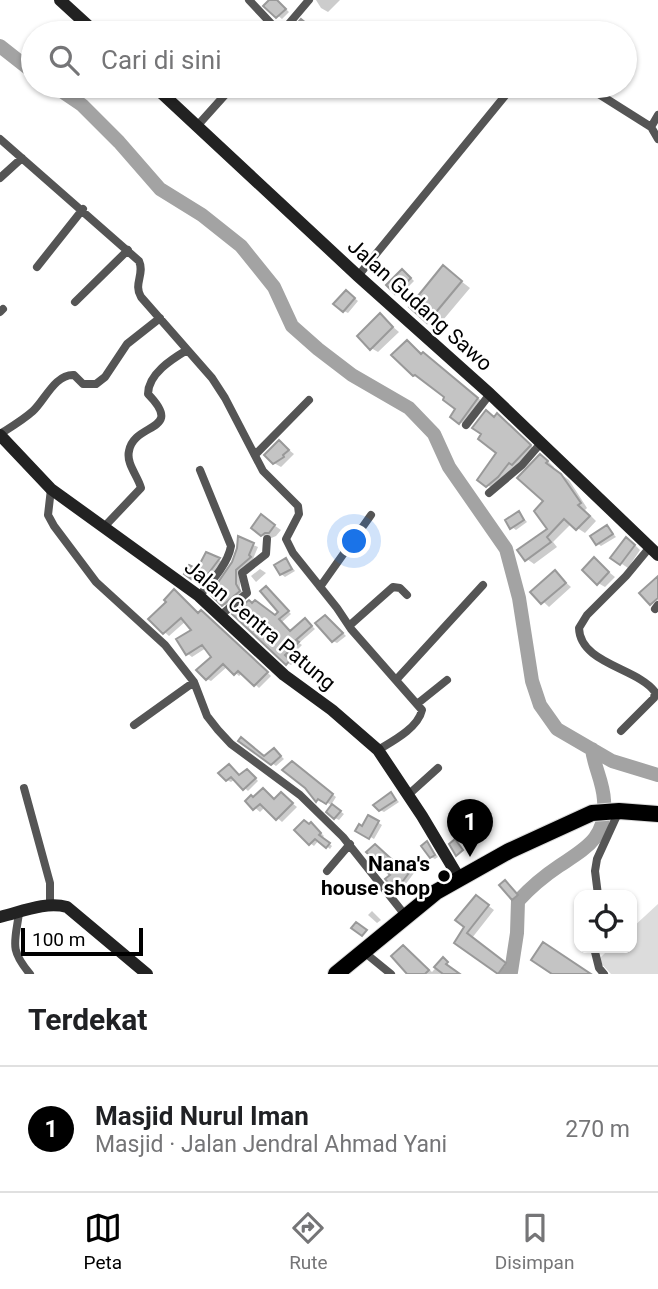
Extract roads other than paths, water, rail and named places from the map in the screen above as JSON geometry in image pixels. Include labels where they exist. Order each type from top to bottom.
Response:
[{"type":"highway","points":[[335,974],[365,952],[405,915],[458,878],[509,851],[592,813],[615,811],[658,814]]},
{"type":"street","points":[[60,0],[83,21]]},
{"type":"street","points":[[249,0],[269,21]]},
{"type":"street","points":[[290,21],[305,1]]},
{"type":"street","name":"Jalan Gudang Sawo","points":[[168,98],[489,394],[654,551]]},
{"type":"street","points":[[198,125],[222,98]]},
{"type":"street","points":[[358,276],[503,98]]},
{"type":"street","points":[[605,98],[651,127],[658,139]]},
{"type":"street","points":[[651,127],[658,115]]},
{"type":"street","points":[[0,139],[83,209],[128,250],[142,267],[138,292],[212,378],[268,477],[298,506],[299,514],[286,539],[293,553],[349,626],[422,710],[420,717],[398,738],[378,750]]},
{"type":"street","points":[[0,178],[22,158]]},
{"type":"street","points":[[37,267],[83,209]]},
{"type":"street","points":[[75,302],[128,250]]},
{"type":"street","points":[[0,435],[33,411],[64,376],[74,375],[83,384],[96,384],[105,377],[127,344],[160,318]]},
{"type":"street","points":[[104,527],[141,488],[130,465],[129,451],[136,438],[157,423],[163,413],[162,408],[148,394],[149,387],[165,365],[187,350]]},
{"type":"street","points":[[466,425],[489,394]]},
{"type":"street","points":[[255,455],[309,400]]},
{"type":"street","name":"Jalan Centra Patung","points":[[0,435],[51,489],[199,596],[284,674],[332,710],[378,750],[458,878]]},
{"type":"street","points":[[489,493],[522,465],[541,443]]},
{"type":"street","points":[[199,596],[230,553],[230,546],[200,470]]},
{"type":"street","points":[[51,489],[48,515],[74,554],[96,582],[158,636],[194,682],[207,716],[218,730],[231,744],[300,795],[350,844],[405,915]]},
{"type":"street","points":[[320,587],[371,515]]},
{"type":"street","points":[[221,615],[247,593],[242,573],[266,554],[267,539]]},
{"type":"street","points":[[621,731],[654,698],[655,692],[644,682],[596,654],[582,640],[579,628],[587,615],[654,551]]},
{"type":"street","points":[[396,680],[484,585]]},
{"type":"street","points":[[349,626],[393,587],[400,588],[407,595]]},
{"type":"street","points":[[417,704],[447,680]]},
{"type":"street","points":[[134,725],[194,682]]},
{"type":"street","points":[[408,795],[438,768]]},
{"type":"street","points":[[24,788],[50,883],[50,905]]},
{"type":"street","points":[[597,890],[595,871],[597,859],[615,811]]},
{"type":"street","points":[[327,871],[350,844]]},
{"type":"street","points":[[0,917],[60,905],[73,911],[147,974]]},
{"type":"street","points":[[19,913],[15,949],[17,958],[30,974]]},
{"type":"street","points":[[365,952],[391,974]]},
{"type":"street","points":[[595,953],[599,968],[604,974]]},
{"type":"waterway","points":[[0,46],[21,63]]},
{"type":"waterway","points":[[72,98],[119,142],[160,189],[202,215],[241,246],[274,287],[292,326],[352,375],[409,408],[434,434],[449,467],[506,549],[519,598],[532,681],[540,705],[557,729],[612,761],[658,775]]},
{"type":"waterway","points":[[505,974],[511,972],[517,933],[518,901],[543,878],[586,847],[602,824],[603,793],[592,749]]},
{"type":"place","name":"Masjid Nurul Iman","points":[[470,857]]},
{"type":"place","name":"Nana's house shop","points":[[444,876]]}]
